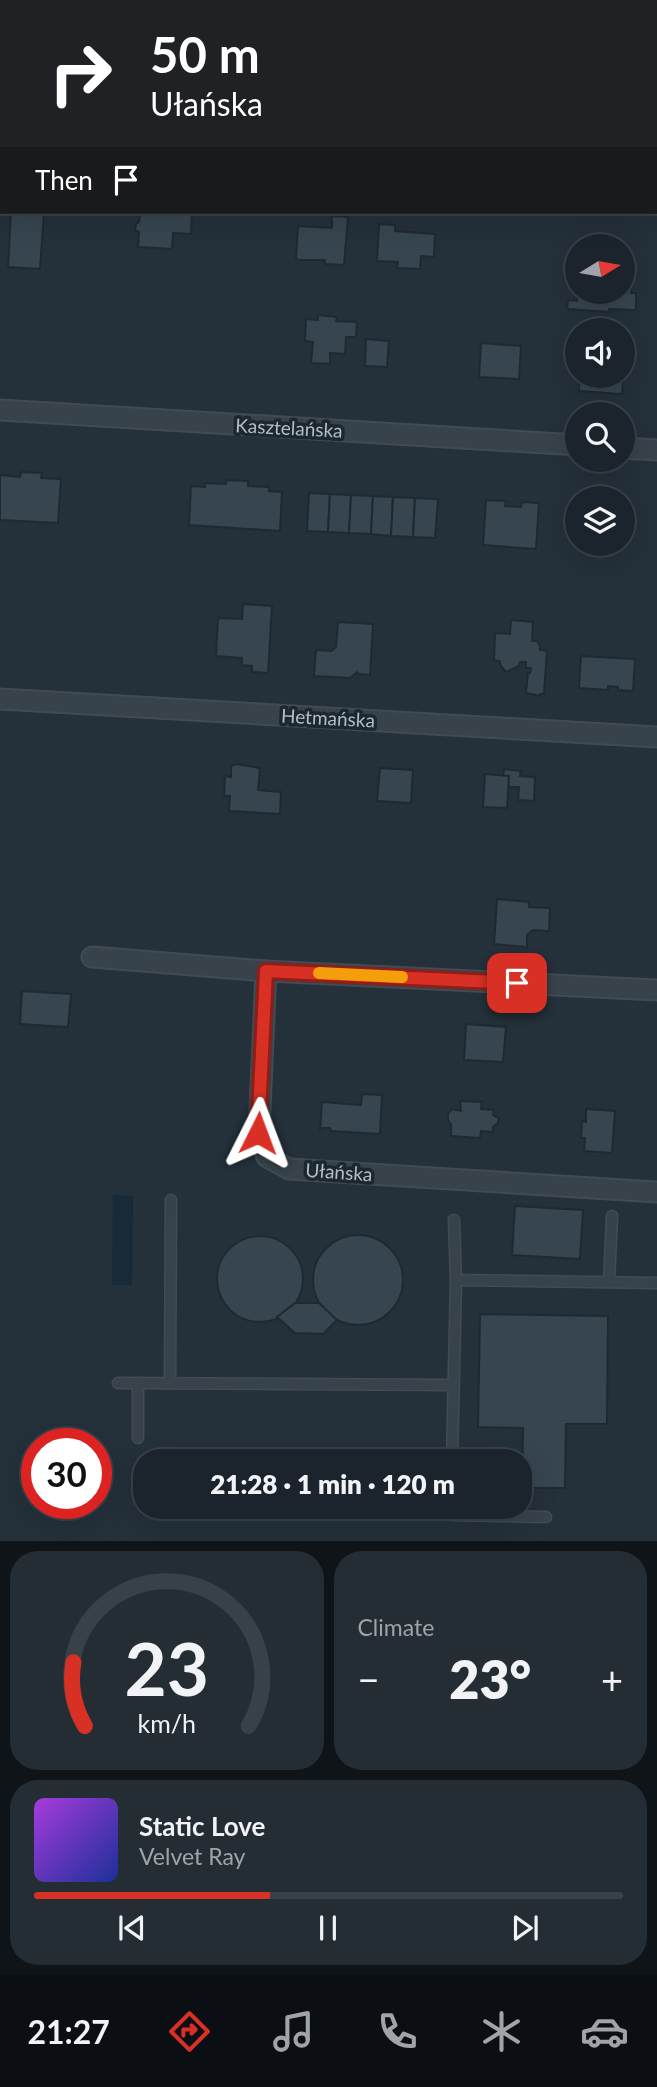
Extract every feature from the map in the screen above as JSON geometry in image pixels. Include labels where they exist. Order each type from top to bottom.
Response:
[{"type":"street","name":"Kasztelańska","points":[[0,411],[565,444]]},
{"type":"street","points":[[635,448],[657,450]]},
{"type":"street","name":"Hetmańska","points":[[0,699],[657,737]]},
{"type":"street","points":[[92,957],[266,971],[657,990]]},
{"type":"street","name":"Ułańska","points":[[266,971],[258,1133],[267,1157],[289,1169],[657,1192]]},
{"type":"lane","points":[[170,1383],[171,1200]]},
{"type":"lane","points":[[609,1282],[612,1216]]},
{"type":"lane","points":[[452,1449],[456,1280],[454,1220]]},
{"type":"lane","points":[[456,1280],[657,1283]]},
{"type":"lane","points":[[118,1383],[454,1385]]},
{"type":"lane","points":[[138,1383],[138,1438]]},
{"type":"lane","points":[[532,1517],[546,1517]]},
{"type":"water","points":[[113,1195],[133,1196],[132,1285],[112,1285]]},
{"type":"building","points":[[11,214],[44,214],[40,269],[8,267]]},
{"type":"building","points":[[140,214],[192,214],[191,234],[173,233],[172,249],[138,247],[139,232],[135,230]]},
{"type":"building","points":[[332,216],[348,217],[344,265],[325,264],[325,260],[298,260],[298,226],[332,228]]},
{"type":"building","points":[[379,224],[395,225],[395,231],[435,234],[434,257],[421,256],[420,269],[397,268],[398,262],[377,261]]},
{"type":"building","points":[[636,293],[636,310],[609,309],[609,312],[567,309],[568,304],[635,304]]},
{"type":"building","points":[[318,315],[337,317],[336,321],[357,322],[356,337],[346,337],[345,354],[330,353],[330,364],[311,363],[313,342],[305,341],[306,319],[318,320]]},
{"type":"building","points":[[366,339],[389,341],[387,367],[365,366]]},
{"type":"building","points":[[481,343],[521,346],[519,379],[479,377]]},
{"type":"building","points":[[579,388],[622,388],[622,394],[579,391]]},
{"type":"building","points":[[21,472],[42,473],[41,478],[61,479],[58,523],[0,520],[0,475],[20,477]]},
{"type":"building","points":[[226,480],[248,481],[248,486],[269,487],[269,491],[282,492],[280,531],[189,525],[191,486],[205,487],[205,483],[226,484]]},
{"type":"building","points":[[309,493],[330,494],[328,532],[307,531]]},
{"type":"building","points":[[330,494],[351,495],[349,533],[328,532]]},
{"type":"building","points":[[351,495],[373,496],[371,534],[349,533]]},
{"type":"building","points":[[373,496],[393,497],[391,536],[371,534]]},
{"type":"building","points":[[393,497],[415,498],[413,537],[391,536]]},
{"type":"building","points":[[415,498],[438,499],[435,538],[413,537]]},
{"type":"building","points":[[486,500],[506,501],[505,506],[521,507],[522,502],[539,503],[536,549],[483,545]]},
{"type":"building","points":[[243,604],[272,606],[268,673],[252,672],[252,666],[242,665],[242,658],[216,656],[218,618],[242,619]]},
{"type":"building","points":[[511,620],[533,622],[532,641],[537,641],[540,650],[547,651],[544,694],[540,696],[526,693],[531,668],[526,668],[526,662],[520,662],[519,666],[506,672],[500,661],[494,660],[495,633],[510,634]]},
{"type":"building","points":[[338,622],[373,624],[370,675],[357,672],[350,678],[314,676],[316,650],[331,651],[336,647]]},
{"type":"building","points":[[581,656],[635,659],[633,691],[608,686],[608,690],[579,688]]},
{"type":"building","points":[[237,764],[260,768],[258,790],[281,792],[280,814],[229,811],[230,796],[224,796],[225,776],[231,777],[231,766]]},
{"type":"building","points":[[380,768],[413,770],[411,803],[377,801]]},
{"type":"building","points":[[504,769],[521,771],[520,776],[535,777],[534,801],[518,800],[519,787],[508,787],[509,776],[503,776]]},
{"type":"building","points":[[485,774],[509,776],[507,808],[483,807]]},
{"type":"building","points":[[497,899],[529,902],[529,907],[550,908],[549,931],[533,930],[527,935],[527,947],[494,944]]},
{"type":"building","points":[[22,991],[71,994],[68,1027],[20,1024]]},
{"type":"building","points":[[466,1024],[506,1027],[503,1062],[464,1060]]},
{"type":"building","points":[[362,1094],[382,1095],[380,1134],[331,1131],[330,1128],[321,1128],[320,1131],[322,1102],[361,1105]]},
{"type":"building","points":[[460,1101],[482,1102],[481,1109],[494,1110],[493,1115],[499,1118],[493,1132],[481,1131],[480,1138],[451,1136],[448,1114],[452,1109],[461,1111]]},
{"type":"building","points":[[586,1109],[615,1111],[612,1153],[584,1151],[585,1138],[581,1138],[582,1121],[586,1122]]},
{"type":"building","points":[[515,1206],[583,1210],[580,1259],[512,1255]]},
{"type":"building","points":[[358,1235],[375,1239],[390,1248],[399,1263],[403,1280],[399,1297],[390,1312],[375,1321],[358,1325],[341,1321],[326,1312],[317,1297],[313,1280],[317,1263],[326,1248],[341,1239]]},
{"type":"building","points":[[260,1236],[284,1243],[296,1255],[303,1279],[296,1303],[284,1315],[260,1322],[236,1315],[224,1303],[217,1279],[224,1255],[236,1243]]},
{"type":"building","points":[[295,1303],[319,1303],[337,1320],[323,1334],[295,1333],[277,1317]]},
{"type":"building","points":[[480,1314],[608,1316],[607,1424],[566,1424],[565,1488],[532,1488],[532,1449],[523,1449],[523,1428],[478,1427]]},
{"type":"slow traffic","points":[[319,973],[402,977]]},
{"type":"route","points":[[258,1133],[266,971],[517,983]]}]
